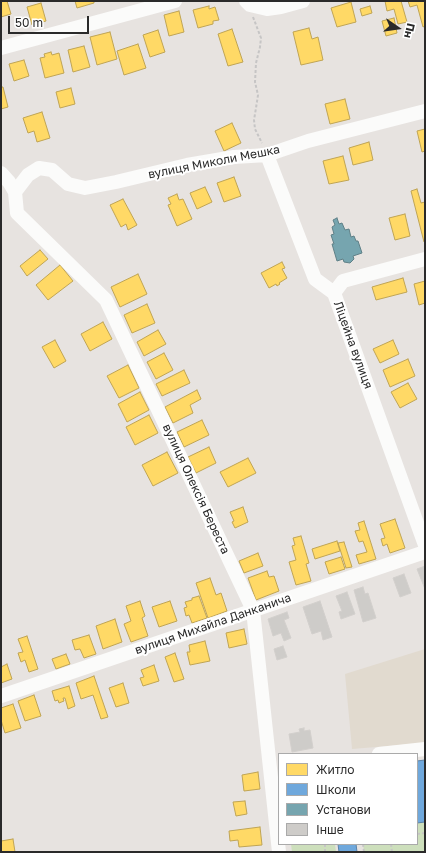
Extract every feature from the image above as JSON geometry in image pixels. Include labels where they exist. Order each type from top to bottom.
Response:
[{"type":"street","points":[[1,48],[175,1]]},
{"type":"street","points":[[249,2],[267,9],[303,1]]},
{"type":"street","name":"вулиця Миколи Мешка","points":[[15,192],[28,175],[39,168],[52,170],[68,184],[85,188],[187,165],[234,157],[267,154],[308,141],[425,111]]},
{"type":"street","name":"Ліцейна вулиця","points":[[267,154],[315,279],[334,293],[425,545]]},
{"type":"street","name":"вулиця Олексія Береста","points":[[1,173],[15,192],[17,213],[106,300],[253,610],[275,765],[278,817]]},
{"type":"street","points":[[334,293],[344,281],[425,259]]},
{"type":"street","name":"вулиця Михайла Данканича","points":[[1,696],[425,552]]},
{"type":"street","points":[[388,753],[425,749]]},
{"type":"path","points":[[249,2],[260,38],[260,47],[256,63],[255,82],[258,95],[254,120],[255,129],[267,154]]},
{"type":"shaded area","points":[[425,649],[425,743],[352,749],[345,674]]},
{"type":"green space","points":[[425,822],[425,852],[364,852],[363,845],[418,845],[418,823]]},
{"type":"green space","points":[[291,845],[335,845],[336,852],[292,852]]},
{"type":"building: Житло","points":[[1,1],[7,1],[11,14],[1,17]]},
{"type":"building: Житло","points":[[75,1],[94,1],[94,3],[77,8]]},
{"type":"building: Житло","points":[[385,1],[401,1],[407,22],[398,24],[394,9],[387,11]]},
{"type":"building: Житло","points":[[408,1],[425,1],[425,26],[423,27],[417,5],[410,7]]},
{"type":"building: Житло","points":[[351,2],[356,22],[337,27],[331,8]]},
{"type":"building: Житло","points":[[41,3],[46,21],[32,25],[27,7]]},
{"type":"building: Житло","points":[[209,6],[209,9],[215,7],[219,20],[213,21],[213,24],[198,28],[193,10]]},
{"type":"building: Житло","points":[[370,6],[372,13],[362,16],[360,9]]},
{"type":"building: Житло","points":[[179,11],[184,32],[169,36],[164,15]]},
{"type":"building: Житло","points":[[394,18],[397,33],[386,36],[382,21]]},
{"type":"building: Житло","points":[[309,28],[312,39],[318,37],[323,60],[301,65],[293,32]]},
{"type":"building: Житло","points":[[232,29],[243,62],[228,66],[218,34]]},
{"type":"building: Житло","points":[[158,30],[165,52],[150,57],[143,35]]},
{"type":"building: Житло","points":[[110,32],[117,59],[97,65],[90,37]]},
{"type":"building: Житло","points":[[138,44],[146,68],[124,75],[117,51]]},
{"type":"building: Житло","points":[[84,46],[90,67],[73,72],[68,50]]},
{"type":"building: Житло","points":[[51,52],[52,55],[59,53],[64,73],[45,78],[40,58],[45,57],[44,54]]},
{"type":"building: Житло","points":[[24,60],[29,76],[14,81],[9,64]]},
{"type":"building: Житло","points":[[1,87],[3,87],[8,107],[1,109]]},
{"type":"building: Житло","points":[[71,88],[75,104],[60,108],[56,92]]},
{"type":"building: Житло","points":[[345,99],[350,119],[330,124],[325,104]]},
{"type":"building: Житло","points":[[42,112],[50,138],[37,142],[34,131],[28,133],[23,118]]},
{"type":"building: Житло","points":[[232,123],[241,143],[224,151],[215,131]]},
{"type":"building: Житло","points":[[425,129],[425,151],[422,152],[417,131]]},
{"type":"building: Житло","points":[[369,142],[373,160],[353,165],[349,148]]},
{"type":"building: Житло","points":[[343,156],[349,180],[329,184],[323,161]]},
{"type":"building: Житло","points":[[234,177],[241,196],[224,202],[217,183]]},
{"type":"building: Житло","points":[[205,187],[212,202],[197,209],[190,193]]},
{"type":"building: Житло","points":[[417,189],[421,203],[425,202],[425,242],[411,191]]},
{"type":"building: Житло","points":[[177,194],[179,200],[183,199],[192,219],[177,226],[168,205],[171,204],[168,198]]},
{"type":"building: Житло","points":[[123,199],[137,225],[128,230],[126,224],[121,227],[110,205]]},
{"type":"building: Житло","points":[[405,214],[410,236],[395,240],[389,218]]},
{"type":"building: Житло","points":[[40,250],[48,259],[27,276],[20,266]]},
{"type":"building: Житло","points":[[282,262],[285,268],[282,269],[287,278],[277,286],[276,284],[269,288],[261,273]]},
{"type":"building: Житло","points":[[60,265],[73,281],[48,300],[36,285]]},
{"type":"building: Житло","points":[[138,274],[147,294],[120,307],[111,287]]},
{"type":"building: Житло","points":[[403,278],[407,292],[376,300],[372,287]]},
{"type":"building: Житло","points":[[425,281],[425,303],[419,305],[414,284]]},
{"type":"building: Житло","points":[[147,304],[155,323],[132,333],[124,315]]},
{"type":"building: Житло","points":[[103,322],[112,339],[90,351],[81,334]]},
{"type":"building: Житло","points":[[158,330],[166,344],[144,356],[137,342]]},
{"type":"building: Житло","points":[[55,340],[66,361],[54,368],[42,347]]},
{"type":"building: Житло","points":[[393,340],[399,354],[380,363],[373,349]]},
{"type":"building: Житло","points":[[164,353],[173,370],[156,379],[147,362]]},
{"type":"building: Житло","points":[[408,359],[415,376],[390,387],[383,370]]},
{"type":"building: Житло","points":[[128,365],[139,388],[119,398],[107,376]]},
{"type":"building: Житло","points":[[184,370],[190,383],[162,396],[156,384]]},
{"type":"building: Житло","points":[[408,383],[417,399],[400,408],[391,392]]},
{"type":"building: Житло","points":[[197,390],[201,399],[190,405],[193,413],[173,423],[165,407]]},
{"type":"building: Житло","points":[[140,392],[149,410],[127,422],[118,404]]},
{"type":"building: Житло","points":[[149,415],[158,433],[135,445],[126,427]]},
{"type":"building: Житло","points":[[202,420],[209,435],[184,447],[177,432]]},
{"type":"building: Житло","points":[[209,447],[216,463],[196,473],[188,457]]},
{"type":"building: Житло","points":[[167,452],[178,473],[153,486],[142,465]]},
{"type":"building: Житло","points":[[248,458],[256,473],[228,487],[220,472]]},
{"type":"building: Житло","points":[[243,507],[248,522],[235,528],[230,512]]},
{"type":"building: Житло","points":[[395,519],[405,548],[390,553],[387,544],[383,546],[381,539],[385,538],[380,524]]},
{"type":"building: Житло","points":[[364,521],[376,559],[359,564],[356,555],[367,552],[363,541],[359,542],[355,531],[360,530],[358,523]]},
{"type":"building: Житло","points":[[301,536],[309,563],[306,564],[311,581],[296,585],[289,562],[296,560],[292,546],[295,545],[293,538]]},
{"type":"building: Житло","points":[[337,541],[340,551],[315,559],[312,549]]},
{"type":"building: Житло","points":[[344,542],[352,567],[346,568],[338,543]]},
{"type":"building: Житло","points":[[258,553],[263,566],[244,573],[239,561]]},
{"type":"building: Житло","points":[[341,557],[345,569],[329,574],[325,562]]},
{"type":"building: Житло","points":[[267,571],[269,577],[274,576],[279,591],[256,600],[248,578]]},
{"type":"building: Житло","points":[[210,578],[216,595],[221,593],[227,611],[208,618],[196,583]]},
{"type":"building: Житло","points":[[199,596],[207,618],[192,623],[189,615],[186,616],[184,608],[187,607],[185,602]]},
{"type":"building: Житло","points":[[140,601],[145,616],[142,618],[148,636],[131,642],[124,624],[131,621],[126,606]]},
{"type":"building: Житло","points":[[170,601],[177,621],[159,627],[152,607]]},
{"type":"building: Житло","points":[[115,619],[122,642],[103,649],[96,626]]},
{"type":"building: Житло","points":[[244,629],[247,644],[229,648],[226,633]]},
{"type":"building: Житло","points":[[89,635],[96,654],[84,658],[80,649],[75,650],[72,640]]},
{"type":"building: Житло","points":[[27,636],[38,669],[29,672],[25,660],[21,662],[18,653],[23,652],[18,639]]},
{"type":"building: Житло","points":[[205,641],[210,661],[190,665],[187,652],[190,652],[189,645]]},
{"type":"building: Житло","points":[[175,653],[184,679],[174,682],[165,657]]},
{"type":"building: Житло","points":[[66,654],[70,664],[56,669],[52,659]]},
{"type":"building: Житло","points":[[7,664],[12,679],[1,683],[1,667]]},
{"type":"building: Житло","points":[[154,665],[159,681],[143,686],[140,678],[144,677],[141,670]]},
{"type":"building: Житло","points":[[94,676],[108,717],[101,719],[93,695],[81,699],[76,683]]},
{"type":"building: Житло","points":[[123,683],[129,703],[116,707],[109,688]]},
{"type":"building: Житло","points":[[69,686],[75,706],[68,709],[65,698],[63,698],[64,701],[59,703],[58,700],[55,701],[52,691]]},
{"type":"building: Житло","points":[[34,695],[41,716],[25,721],[18,701]]},
{"type":"building: Житло","points":[[13,704],[21,728],[5,733],[1,720],[1,708]]},
{"type":"building: Житло","points":[[258,772],[260,789],[244,791],[242,775]]},
{"type":"building: Житло","points":[[245,801],[247,814],[236,816],[233,802]]},
{"type":"building: Житло","points":[[260,827],[262,845],[239,847],[238,840],[230,841],[229,831]]},
{"type":"building: Житло","points":[[13,839],[15,852],[1,852],[1,841]]},
{"type":"building: Школи","points":[[425,760],[425,822],[418,823],[418,761]]},
{"type":"building: Школи","points":[[338,845],[356,845],[357,852],[339,852]]},
{"type":"building: Установи","points":[[337,218],[339,224],[342,223],[345,230],[349,229],[351,237],[354,236],[356,241],[358,241],[362,253],[353,256],[354,259],[350,263],[344,262],[343,259],[337,261],[332,244],[334,244],[331,235],[334,234],[332,227],[335,225],[333,220]]},
{"type":"building: Інше","points":[[425,566],[425,589],[417,569]]},
{"type":"building: Інше","points":[[404,574],[411,593],[400,597],[393,578]]},
{"type":"building: Інше","points":[[363,587],[365,594],[368,593],[376,618],[363,622],[354,590]]},
{"type":"building: Інше","points":[[347,592],[355,614],[341,619],[339,612],[342,611],[336,596]]},
{"type":"building: Інше","points":[[320,601],[332,637],[323,640],[321,631],[312,634],[303,607]]},
{"type":"building: Інше","points":[[287,612],[289,618],[284,620],[291,638],[284,641],[281,633],[273,636],[268,619]]},
{"type":"building: Інше","points":[[283,646],[287,657],[277,660],[274,649]]},
{"type":"building: Інше","points":[[304,728],[304,731],[310,730],[313,748],[292,752],[289,734],[300,732],[299,729]]}]
